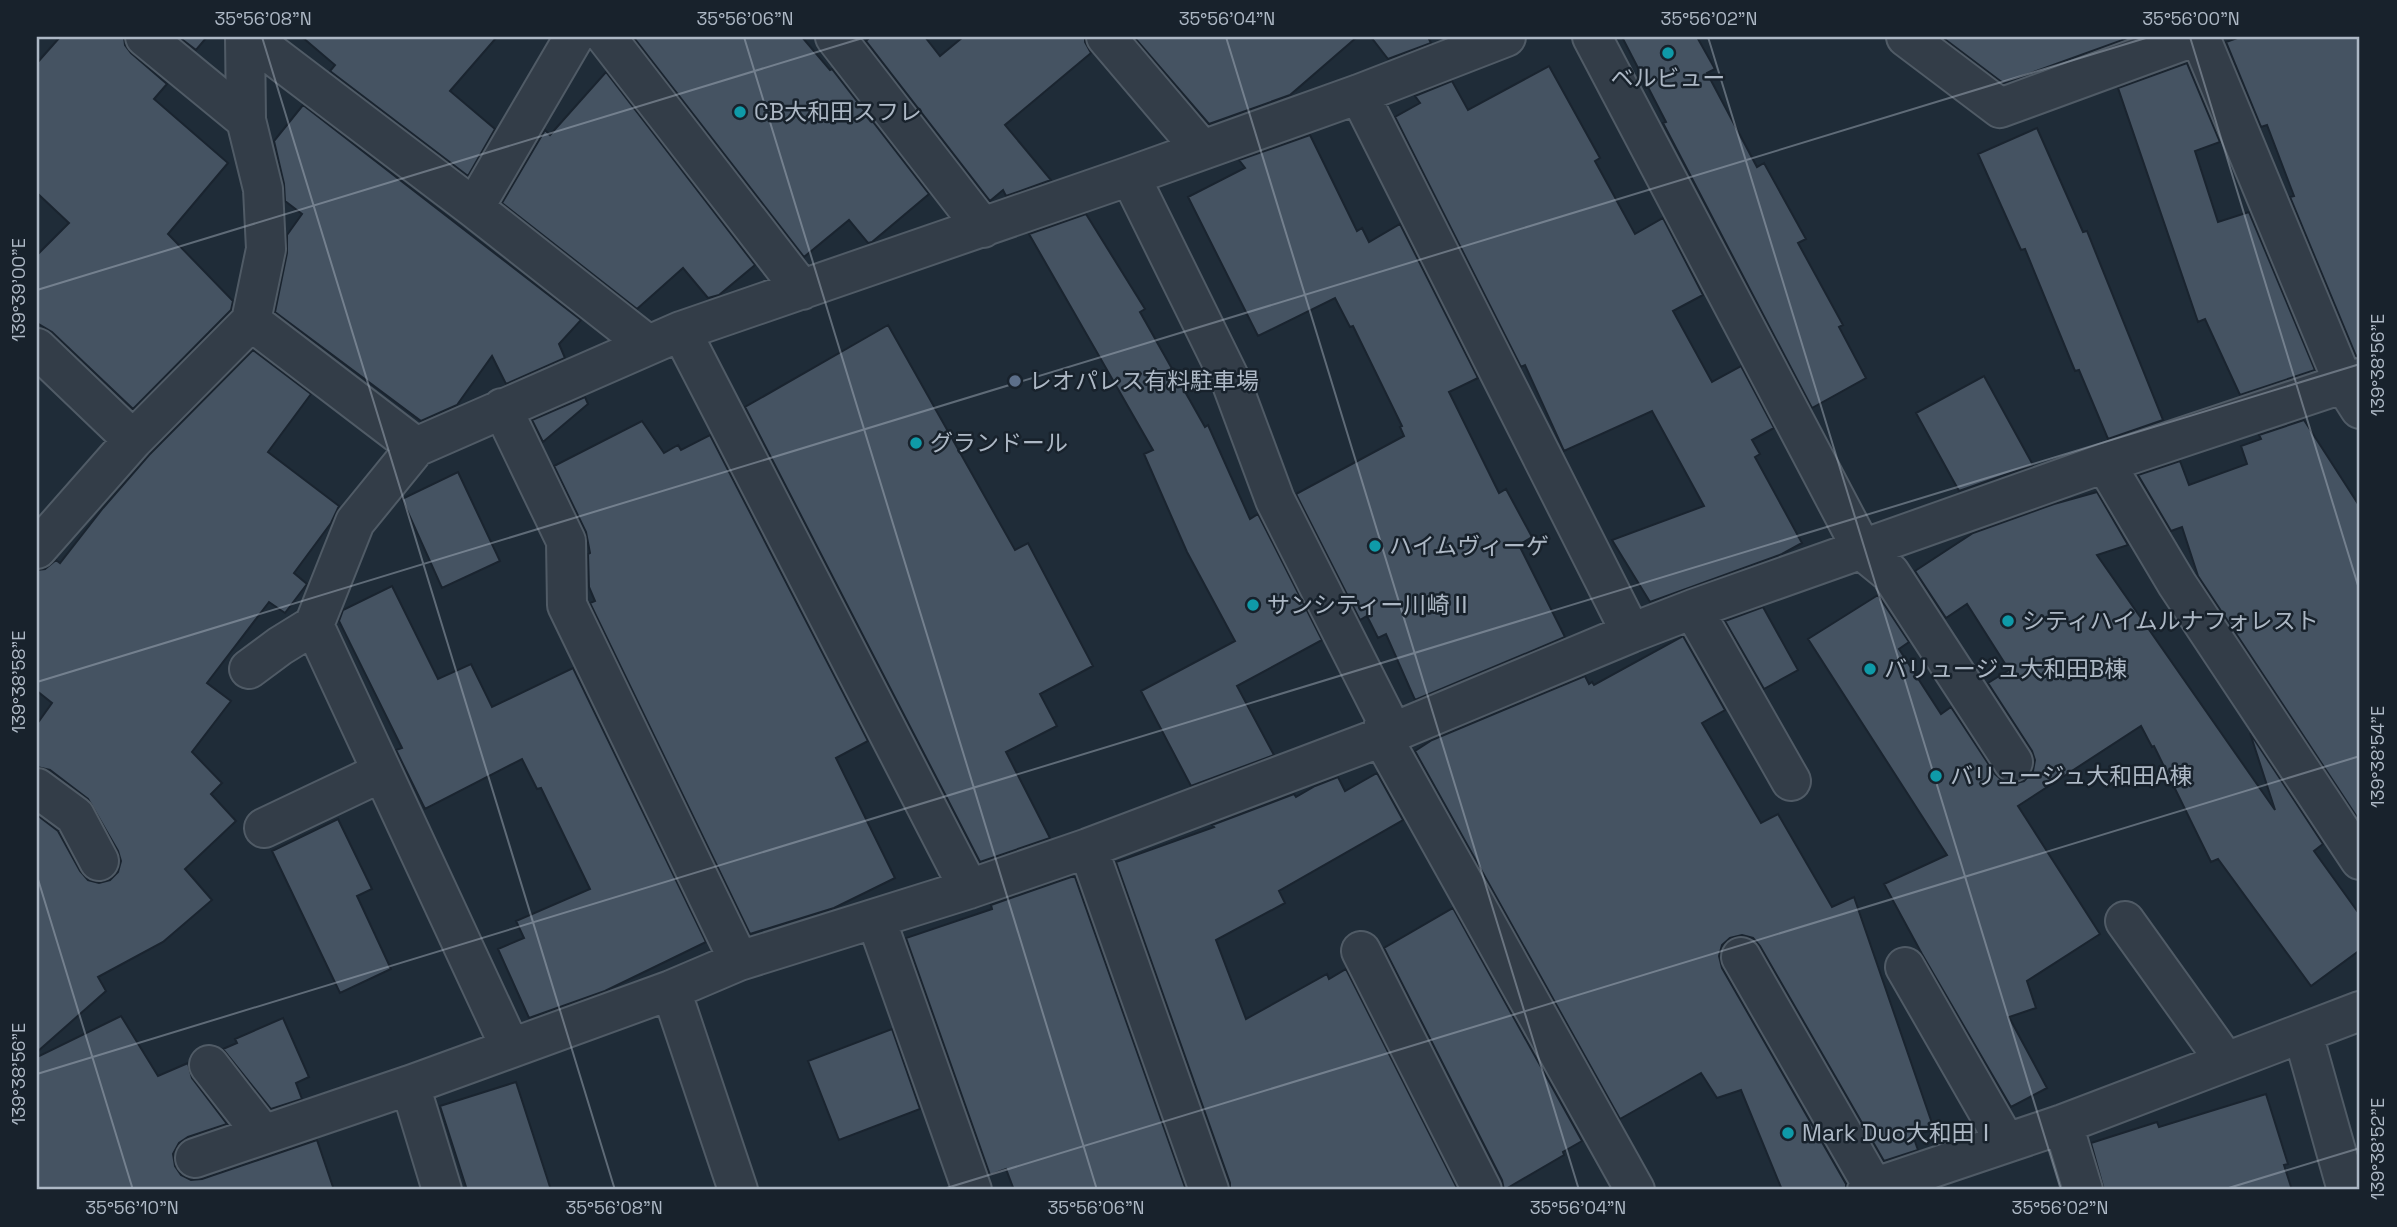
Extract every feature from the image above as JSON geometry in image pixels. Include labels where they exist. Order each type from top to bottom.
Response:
[{"type":"street","points":[[145,37],[246,120]]},
{"type":"street","points":[[37,549],[132,440],[251,321],[266,248],[263,189],[246,120],[247,37]]},
{"type":"street","points":[[247,37],[474,208],[664,338],[969,889]]},
{"type":"street","points":[[474,208],[574,37]]},
{"type":"street","points":[[606,37],[802,290]]},
{"type":"street","points":[[835,37],[983,228]]},
{"type":"street","points":[[1107,37],[1202,150]]},
{"type":"street","points":[[249,669],[314,625],[355,522],[416,447],[664,338],[1130,176],[1359,94],[1506,37]]},
{"type":"street","points":[[1592,37],[1863,551],[1889,573],[2013,762]]},
{"type":"street","points":[[1906,37],[2000,108],[2194,37]]},
{"type":"street","points":[[195,1158],[671,990],[739,961],[969,889],[1088,848],[1382,737],[1631,633],[2105,463],[2355,390],[2200,37]]},
{"type":"street","points":[[1359,94],[1631,633]]},
{"type":"street","points":[[1130,176],[1230,379],[1275,500],[1385,717],[1382,737],[1635,1190]]},
{"type":"street","points":[[251,321],[416,447]]},
{"type":"street","points":[[37,348],[132,440]]},
{"type":"street","points":[[502,408],[566,541],[566,605],[739,961]]},
{"type":"street","points":[[2105,463],[2177,584],[2360,860]]},
{"type":"street","points":[[1693,610],[1791,781]]},
{"type":"street","points":[[314,625],[510,1047]]},
{"type":"street","points":[[264,828],[382,772]]},
{"type":"street","points":[[37,788],[75,816],[99,861]]},
{"type":"street","points":[[1088,848],[1209,1190]]},
{"type":"street","points":[[876,919],[972,1190]]},
{"type":"street","points":[[2125,921],[2226,1062]]},
{"type":"street","points":[[1360,951],[1482,1190]]},
{"type":"street","points":[[1741,957],[1871,1189],[2063,1124],[2360,1011]]},
{"type":"street","points":[[1905,967],[2006,1143]]},
{"type":"street","points":[[671,990],[738,1190]]},
{"type":"street","points":[[2303,1034],[2347,1190]]},
{"type":"street","points":[[209,1065],[262,1133]]},
{"type":"street","points":[[410,1084],[442,1190]]},
{"type":"street","points":[[2063,1124],[2083,1190]]},
{"type":"building","points":[[60,37],[124,37],[125,45],[131,53],[167,84],[154,99],[228,163],[168,234],[233,301],[231,310],[133,409],[52,332],[37,323],[37,255],[69,223],[37,193],[37,63]]},
{"type":"building","points":[[179,37],[207,37],[196,50]]},
{"type":"building","points":[[302,37],[497,37],[450,91],[495,129],[468,176],[330,71],[335,65]]},
{"type":"building","points":[[802,37],[830,70],[832,69],[929,194],[872,242],[868,243],[849,220],[804,257],[635,39]]},
{"type":"building","points":[[870,37],[925,37],[940,56],[963,37],[1085,37],[1091,53],[1005,125],[1051,180],[1006,196],[1003,190],[990,201],[866,41]]},
{"type":"building","points":[[1134,37],[1357,37],[1290,95],[1209,124]]},
{"type":"building","points":[[1371,37],[1428,37],[1431,43],[1388,59]]},
{"type":"building","points":[[1622,37],[1697,37],[1715,69],[1707,73],[1757,167],[1764,163],[1806,239],[1798,243],[1843,325],[1839,327],[1866,378],[1812,408],[1663,123],[1666,122]]},
{"type":"building","points":[[1942,37],[2131,37],[2003,83]]},
{"type":"building","points":[[2240,37],[2360,37],[2360,355],[2356,356],[2290,197],[2294,196],[2267,125],[2261,127],[2226,42]]},
{"type":"building","points":[[2187,63],[2220,142],[2195,151],[2218,222],[2249,212],[2315,370],[2240,395],[2205,319],[2198,322],[2118,88]]},
{"type":"building","points":[[1549,66],[1600,158],[1595,161],[1635,234],[1663,218],[1703,295],[1673,311],[1712,382],[1741,366],[1774,428],[1752,440],[1760,454],[1755,457],[1802,543],[1782,554],[1650,602],[1612,540],[1704,506],[1652,411],[1564,451],[1525,365],[1521,367],[1395,117],[1420,103],[1415,96],[1452,81],[1468,110]]},
{"type":"building","points":[[606,72],[755,265],[719,295],[708,298],[683,268],[637,309],[502,203],[545,130],[550,135]]},
{"type":"building","points":[[303,105],[581,320],[559,344],[565,358],[506,384],[492,356],[457,405],[421,421],[275,312],[287,253],[287,235],[302,214],[285,201],[274,141]]},
{"type":"building","points":[[2037,128],[2083,232],[2087,231],[2163,420],[2108,439],[2079,370],[2075,371],[2025,249],[2021,250],[1978,154]]},
{"type":"building","points":[[1310,135],[1357,231],[1362,228],[1369,242],[1400,224],[1478,378],[1449,392],[1499,493],[1506,489],[1532,537],[1519,545],[1565,637],[1415,700],[1386,634],[1378,638],[1367,616],[1360,620],[1296,494],[1404,436],[1400,427],[1402,426],[1353,326],[1350,327],[1335,298],[1258,336],[1188,197],[1245,168],[1239,160]]},
{"type":"building","points":[[1086,214],[1145,309],[1140,312],[1205,427],[1208,425],[1250,519],[1258,514],[1322,640],[1237,686],[1274,755],[1191,786],[1141,691],[1235,641],[1187,552],[1144,454],[1153,450],[1029,234]]},
{"type":"building","points":[[888,325],[1015,550],[1028,543],[1093,666],[1040,694],[1057,726],[1006,752],[1050,838],[980,862],[745,407]]},
{"type":"building","points":[[253,350],[311,394],[268,452],[339,506],[331,523],[294,573],[307,584],[285,613],[269,602],[207,683],[231,701],[192,752],[222,783],[211,794],[236,821],[185,869],[212,900],[163,942],[98,977],[106,991],[37,1052],[37,815],[58,831],[80,871],[88,880],[99,883],[110,880],[118,872],[121,861],[88,799],[50,770],[37,767],[37,724],[52,703],[37,691],[37,570],[45,569],[56,560],[60,563],[149,455]]},
{"type":"building","points":[[1984,376],[2033,465],[1959,491],[1916,413]]},
{"type":"building","points":[[585,397],[588,404],[543,442],[532,420]]},
{"type":"building","points":[[2304,420],[2360,507],[2360,814],[2357,817],[2198,576],[2182,527],[2171,531],[2138,475],[2180,461],[2189,485],[2247,464],[2241,446],[2261,439],[2259,435]]},
{"type":"building","points":[[642,421],[664,453],[678,445],[681,450],[710,435],[868,741],[836,758],[895,878],[834,908],[750,934],[590,603],[595,601],[589,587],[590,553],[586,532],[554,466]]},
{"type":"building","points":[[458,472],[500,561],[442,588],[402,499]]},
{"type":"building","points":[[2097,492],[2128,545],[2097,555],[2275,810],[2250,733],[2323,844],[2314,851],[2360,915],[2360,950],[2311,986],[2218,859],[2211,862],[2154,746],[2152,747],[2141,726],[2018,806],[2100,934],[2027,981],[2036,1008],[2009,1017],[2047,1088],[2011,1107],[1884,884],[1947,855],[1808,639],[1878,595],[1909,642],[1899,649],[1941,714],[1951,707],[1995,774],[2003,781],[2013,784],[2024,781],[2033,771],[2035,760],[2032,751],[1988,683],[2009,670],[1967,604],[1946,618],[1915,571],[1973,533],[2054,504]]},
{"type":"building","points":[[392,586],[438,679],[471,664],[492,707],[573,668],[706,942],[605,991],[529,1018],[498,949],[524,938],[516,921],[590,889],[541,788],[537,789],[522,759],[425,809],[396,750],[402,748],[339,621],[343,610]]},
{"type":"building","points":[[1763,607],[1798,670],[1764,689],[1725,621]]},
{"type":"building","points":[[1683,636],[1725,710],[1702,723],[1761,823],[1778,814],[1832,907],[1854,897],[1934,1129],[1913,1136],[1918,1150],[1884,1161],[1760,946],[1753,938],[1742,935],[1730,938],[1722,945],[1719,956],[1722,968],[1846,1184],[1846,1190],[1782,1190],[1741,1090],[1717,1098],[1701,1073],[1620,1119],[1415,751],[1432,740],[1585,676],[1589,684],[1592,682],[1594,685]]},
{"type":"building","points":[[1377,773],[1403,820],[1279,891],[1285,903],[1216,940],[1246,1019],[1327,974],[1329,979],[1346,969],[1458,1190],[1230,1190],[1230,1183],[1116,862],[1214,827],[1212,825],[1294,794],[1296,797],[1338,777],[1345,791]]},
{"type":"building","points":[[338,819],[372,889],[357,896],[391,969],[340,993],[272,851]]},
{"type":"building","points":[[1075,877],[1186,1190],[1014,1190],[1006,1169],[990,1175],[906,938],[992,909],[991,905]]},
{"type":"building","points":[[1453,908],[1582,1141],[1563,1152],[1564,1155],[1504,1190],[1502,1180],[1384,948]]},
{"type":"building","points":[[121,1016],[158,1076],[188,1063],[192,1078],[227,1124],[188,1137],[179,1143],[173,1154],[175,1166],[181,1175],[191,1180],[202,1179],[317,1140],[334,1190],[37,1190],[37,1057]]},
{"type":"building","points":[[283,1018],[309,1077],[296,1083],[302,1099],[271,1109],[223,1049],[237,1043],[235,1039]]},
{"type":"building","points":[[892,1029],[920,1109],[839,1140],[808,1061]]},
{"type":"building","points":[[516,1082],[551,1190],[467,1190],[440,1106]]},
{"type":"building","points":[[2266,1094],[2288,1164],[2284,1165],[2292,1190],[2104,1190],[2091,1143],[2157,1122],[2159,1127]]},
{"type":"place","name":"ベルビュー","points":[[1668,53]]},
{"type":"place","name":"CB大和田スフレ","points":[[740,112]]},
{"type":"place","name":"レオパレス有料駐車場","points":[[1015,381]]},
{"type":"place","name":"グランドール","points":[[916,443]]},
{"type":"place","name":"ハイムヴィーゲ","points":[[1375,546]]},
{"type":"place","name":"サンシティー川崎Ⅱ","points":[[1253,605]]},
{"type":"place","name":"シティハイムルナフォレスト","points":[[2008,621]]},
{"type":"place","name":"バリュージュ大和田B棟","points":[[1870,669]]},
{"type":"place","name":"バリュージュ大和田A棟","points":[[1936,776]]},
{"type":"place","name":"Mark Duo大和田Ⅰ","points":[[1788,1133]]}]
